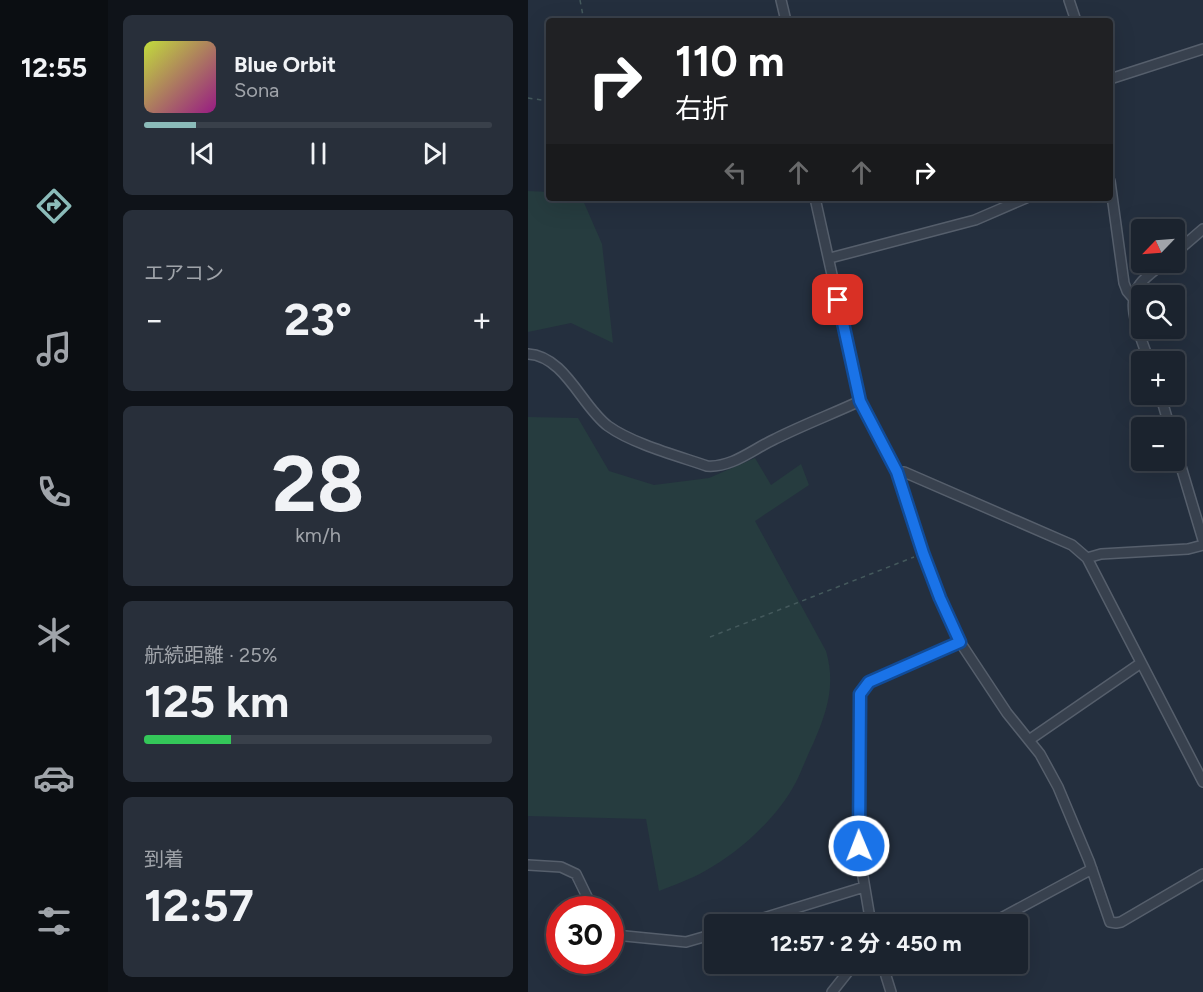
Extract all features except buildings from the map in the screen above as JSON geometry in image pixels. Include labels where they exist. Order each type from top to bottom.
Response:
[{"type":"street","points":[[781,0],[785,18]]},
{"type":"street","points":[[1069,0],[1075,18]]},
{"type":"street","points":[[1113,78],[1203,49]]},
{"type":"street","points":[[816,201],[860,401],[897,472],[940,598],[960,642],[1007,713],[1029,740],[1058,787],[1092,869],[1110,922],[1116,923],[1152,905],[1203,874]]},
{"type":"street","points":[[830,258],[975,220],[1019,201]]},
{"type":"street","points":[[1113,201],[1124,283],[1131,296]]},
{"type":"street","points":[[1185,245],[1203,229]]},
{"type":"street","points":[[1139,285],[1152,273]]},
{"type":"street","points":[[528,354],[540,356],[558,369],[610,427],[642,443],[707,466],[729,463],[774,439],[860,401]]},
{"type":"street","points":[[1182,471],[1203,540]]},
{"type":"street","points":[[897,472],[904,472],[1072,545],[1087,558],[1203,782]]},
{"type":"street","points":[[1087,558],[1101,554],[1188,549],[1203,545]]},
{"type":"street","points":[[869,914],[858,834],[860,694],[869,682],[960,642]]},
{"type":"street","points":[[1029,740],[1141,663]]},
{"type":"street","points":[[528,865],[561,867],[576,874],[587,896]]},
{"type":"street","points":[[1009,914],[1092,869]]},
{"type":"street","points":[[776,914],[864,887]]},
{"type":"street","points":[[624,936],[686,942],[704,937]]},
{"type":"street","points":[[832,992],[846,974]]},
{"type":"street","points":[[885,974],[891,992]]},
{"type":"path","points":[[580,0],[584,18]]},
{"type":"path","points":[[528,98],[546,101]]},
{"type":"path","points":[[710,637],[923,553]]},
{"type":"green space","points":[[528,191],[546,192],[546,201],[583,201],[602,244],[613,343],[571,323],[528,332]]},
{"type":"green space","points":[[528,417],[578,418],[609,471],[654,485],[709,478],[755,458],[771,485],[801,464],[809,485],[755,521],[826,651],[830,687],[822,721],[796,782],[769,821],[744,844],[718,863],[694,877],[659,891],[646,819],[528,816]]},
{"type":"route","points":[[838,300],[860,401],[897,472],[923,553],[960,642],[869,682],[860,694],[858,708],[859,846]]}]
